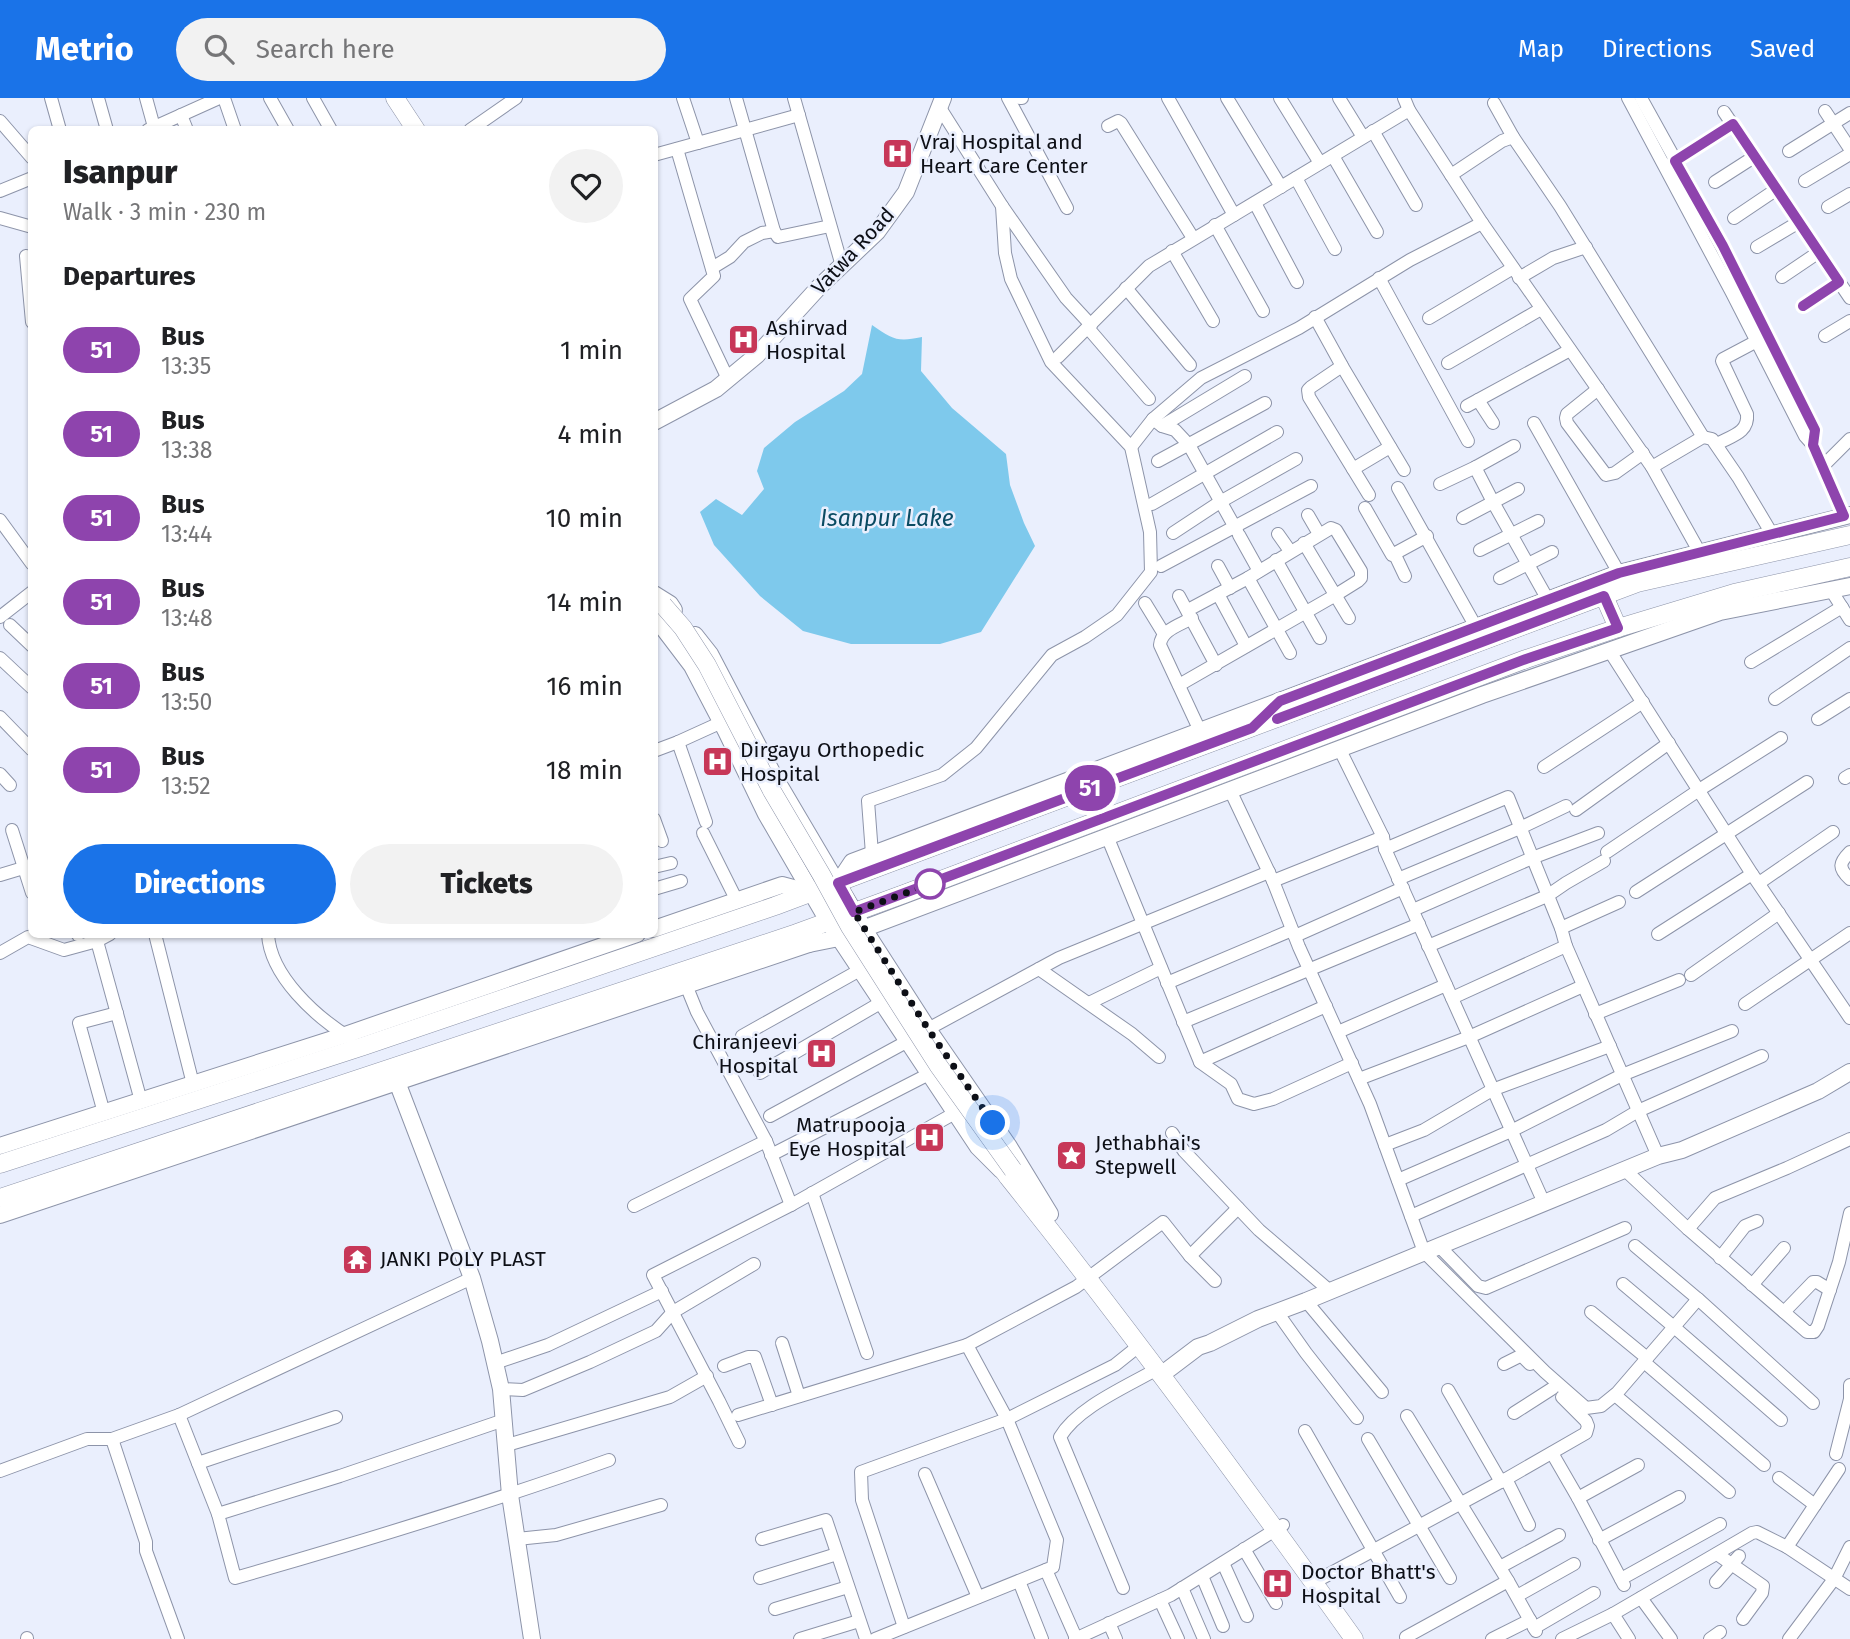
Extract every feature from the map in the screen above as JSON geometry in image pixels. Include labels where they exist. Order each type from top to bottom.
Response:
[{"type":"main road","points":[[395,98],[413,126]]},
{"type":"main road","points":[[401,98],[418,126]]},
{"type":"main road","points":[[658,936],[833,876],[1178,748],[1252,728],[1637,583],[1850,535]]},
{"type":"main road","points":[[0,1198],[394,1074],[828,921],[859,920],[1526,659],[1734,593],[1850,567]]},
{"type":"main road","points":[[1604,596],[1618,628]]},
{"type":"main road","points":[[658,606],[683,628],[707,664],[772,791],[850,928],[938,1065],[1010,1173],[1051,1214],[1140,1345],[1165,1374]]},
{"type":"main road","points":[[658,607],[702,668],[766,794],[845,930],[933,1068],[980,1135],[1091,1275],[1279,1527],[1354,1639]]},
{"type":"main road","points":[[1252,728],[1280,701]]},
{"type":"main road","points":[[0,1164],[283,1064],[364,1046],[463,1003],[653,938]]},
{"type":"main road","points":[[1279,1527],[1369,1639]]},
{"type":"street","points":[[51,98],[59,126]]},
{"type":"street","points":[[98,98],[106,126]]},
{"type":"street","points":[[146,98],[151,126]]},
{"type":"street","points":[[156,126],[181,115],[194,103],[222,98],[233,126]]},
{"type":"street","points":[[270,98],[286,126]]},
{"type":"street","points":[[313,98],[329,126]]},
{"type":"street","points":[[476,126],[516,98]]},
{"type":"street","points":[[683,98],[698,143]]},
{"type":"street","points":[[736,98],[778,237],[830,226]]},
{"type":"street","points":[[794,98],[842,266]]},
{"type":"street","points":[[1008,98],[1067,208]]},
{"type":"street","points":[[1168,98],[1234,215]]},
{"type":"street","points":[[1227,98],[1281,187]]},
{"type":"street","points":[[1280,98],[1320,163]]},
{"type":"street","points":[[1339,98],[1368,134],[1416,205]]},
{"type":"street","points":[[833,876],[852,862],[872,854],[1178,748],[1200,731],[1619,573],[1848,517],[1813,445],[1805,436],[1628,98]]},
{"type":"street","points":[[1641,98],[1723,246],[1786,371],[1815,430],[1813,445]]},
{"type":"street","points":[[943,101],[1002,205],[1066,298],[1149,399]]},
{"type":"street","name":"Vatwa Road","points":[[658,420],[716,389],[757,355],[819,287],[877,232],[906,192],[943,101]]},
{"type":"street","points":[[1494,103],[1703,437]]},
{"type":"street","points":[[1058,357],[1149,266],[1333,156],[1368,134],[1407,104],[1482,223],[1643,453],[1700,553]]},
{"type":"street","points":[[1805,181],[1850,152],[1825,111]]},
{"type":"street","points":[[1724,112],[1850,298]]},
{"type":"street","points":[[1789,151],[1850,113]]},
{"type":"street","points":[[181,115],[185,126]]},
{"type":"street","points":[[658,155],[799,115]]},
{"type":"street","points":[[0,121],[28,153]]},
{"type":"street","points":[[1108,126],[1121,122],[1194,238]]},
{"type":"street","points":[[1675,161],[1733,124]]},
{"type":"street","points":[[1451,175],[1502,141],[1513,137]]},
{"type":"street","points":[[677,149],[714,276],[690,299],[728,379]]},
{"type":"street","points":[[1333,156],[1377,232]]},
{"type":"street","points":[[1715,182],[1755,157]]},
{"type":"street","points":[[1296,178],[1335,249]]},
{"type":"street","points":[[0,191],[28,180]]},
{"type":"street","points":[[1734,218],[1777,189]]},
{"type":"street","points":[[1828,207],[1850,194]]},
{"type":"street","points":[[1255,203],[1297,282]]},
{"type":"street","points":[[872,854],[868,801],[942,775],[976,748],[1052,655],[1117,615],[1151,572],[1150,532],[1131,447],[1051,362],[1011,279],[1005,253],[1002,205]]},
{"type":"street","points":[[0,220],[28,226]]},
{"type":"street","points":[[1757,247],[1799,222]]},
{"type":"street","points":[[1131,447],[1201,378],[1278,339],[1379,278],[1482,223]]},
{"type":"street","points":[[1215,225],[1263,312]]},
{"type":"street","points":[[712,268],[730,257],[744,242],[762,233],[774,231]]},
{"type":"street","points":[[1429,318],[1516,273],[1586,247]]},
{"type":"street","points":[[1172,251],[1213,321]]},
{"type":"street","points":[[1782,277],[1819,252]]},
{"type":"street","points":[[26,256],[28,278]]},
{"type":"street","points":[[1379,278],[1468,441]]},
{"type":"street","points":[[1803,306],[1839,282]]},
{"type":"street","points":[[1126,288],[1190,365]]},
{"type":"street","points":[[1448,363],[1541,309]]},
{"type":"street","points":[[1315,317],[1404,470]]},
{"type":"street","points":[[1825,336],[1850,321]]},
{"type":"street","points":[[1717,444],[1738,434],[1748,421],[1722,361],[1757,341]]},
{"type":"street","points":[[1493,423],[1473,403],[1570,350]]},
{"type":"street","points":[[1342,366],[1311,387],[1308,394],[1353,469],[1390,552],[1395,555],[1405,576]]},
{"type":"street","points":[[1158,423],[1245,376]]},
{"type":"street","points":[[1598,389],[1567,414],[1567,423],[1606,475],[1615,473],[1643,453]]},
{"type":"street","points":[[1158,461],[1265,403]]},
{"type":"street","points":[[1158,423],[1178,433],[1189,445],[1236,531],[1276,629],[1290,653]]},
{"type":"street","points":[[1534,423],[1619,573]]},
{"type":"street","points":[[1152,504],[1277,432]]},
{"type":"street","points":[[1652,467],[1703,437],[1712,439],[1772,534]]},
{"type":"street","points":[[1822,467],[1850,439]]},
{"type":"street","points":[[1440,484],[1514,446]]},
{"type":"street","points":[[1353,469],[1390,447]]},
{"type":"street","points":[[1173,533],[1220,502],[1296,459]]},
{"type":"street","points":[[1476,467],[1479,478],[1548,600]]},
{"type":"street","points":[[1161,566],[1236,531],[1311,486]]},
{"type":"street","points":[[1398,488],[1476,627]]},
{"type":"street","points":[[1463,518],[1518,489]]},
{"type":"street","points":[[1308,515],[1319,534]]},
{"type":"street","points":[[0,520],[28,558]]},
{"type":"street","points":[[1480,550],[1538,520]]},
{"type":"street","points":[[1179,685],[1358,581],[1361,571],[1336,530],[1331,527],[1254,575],[1217,594],[1164,634],[1160,645],[1200,731]]},
{"type":"street","points":[[1278,534],[1290,551]]},
{"type":"street","points":[[1395,555],[1427,537]]},
{"type":"street","points":[[1304,543],[1349,618]]},
{"type":"street","points":[[1500,578],[1552,552]]},
{"type":"street","points":[[1276,560],[1320,638]]},
{"type":"street","points":[[1217,566],[1230,588]]},
{"type":"street","points":[[0,1214],[394,1074],[687,985],[809,944],[839,937],[859,920],[1107,836],[1482,695],[1720,612],[1850,586]]},
{"type":"street","points":[[1831,590],[1850,620]]},
{"type":"street","points":[[1217,594],[1247,646]]},
{"type":"street","points":[[28,596],[5,621],[28,642]]},
{"type":"street","points":[[1179,596],[1216,665]]},
{"type":"street","points":[[1145,603],[1164,634]]},
{"type":"street","points":[[658,604],[670,604],[710,654],[774,776],[859,920],[1051,1214]]},
{"type":"street","points":[[658,607],[722,722],[766,814],[828,921],[978,1147],[1010,1173]]},
{"type":"street","points":[[1751,662],[1842,607]]},
{"type":"street","points":[[1775,699],[1850,648]]},
{"type":"street","points":[[1609,650],[1850,1018]]},
{"type":"street","points":[[0,658],[28,684]]},
{"type":"street","points":[[1818,719],[1850,699]]},
{"type":"street","points":[[1544,767],[1643,702]]},
{"type":"street","points":[[0,717],[28,746]]},
{"type":"street","points":[[658,750],[722,722]]},
{"type":"street","points":[[1429,946],[1547,896],[1699,790],[1781,738]]},
{"type":"street","points":[[678,743],[704,828],[737,901]]},
{"type":"street","points":[[1167,984],[1294,933],[1520,828],[1571,808],[1669,743]]},
{"type":"street","points":[[1339,748],[1544,1203]]},
{"type":"street","points":[[0,774],[10,785]]},
{"type":"street","points":[[1636,892],[1807,782]]},
{"type":"street","points":[[1230,790],[1370,1104],[1411,1216],[1432,1249],[1588,1426],[1586,1433],[1504,1481],[1322,1578]]},
{"type":"street","points":[[928,1029],[1059,958],[1143,924],[1271,877],[1384,843],[1508,797],[1595,1014],[1638,1111],[1663,1155]]},
{"type":"street","points":[[0,875],[28,867],[12,830]]},
{"type":"street","points":[[658,830],[662,841]]},
{"type":"street","points":[[1658,934],[1833,832]]},
{"type":"street","points":[[1412,910],[1598,833]]},
{"type":"street","points":[[1107,836],[1200,1062],[1231,1084],[1238,1099],[1254,1104],[1273,1100],[1352,1063]]},
{"type":"street","points":[[1850,852],[1842,860],[1841,868],[1850,879]]},
{"type":"street","points":[[658,866],[671,863]]},
{"type":"street","points":[[658,888],[681,881]]},
{"type":"street","points":[[658,928],[782,886],[808,885]]},
{"type":"street","points":[[1561,928],[1619,902]]},
{"type":"street","points":[[1595,1014],[1685,977],[1779,913]]},
{"type":"street","points":[[809,944],[828,921]]},
{"type":"street","points":[[1183,1022],[1419,924]]},
{"type":"street","points":[[1745,1004],[1850,933]]},
{"type":"street","points":[[0,953],[28,937]]},
{"type":"street","points":[[31,938],[64,950],[103,938]]},
{"type":"street","points":[[156,938],[193,1084]]},
{"type":"street","points":[[268,938],[281,972],[309,1006],[331,1026],[364,1046]]},
{"type":"street","points":[[0,1146],[193,1084],[283,1064],[345,1035],[463,1003],[628,938]]},
{"type":"street","points":[[97,941],[141,1101]]},
{"type":"street","points":[[1451,998],[1566,946]]},
{"type":"street","points":[[1089,1003],[1161,968]]},
{"type":"street","points":[[1039,969],[1132,1034],[1159,1057]]},
{"type":"street","points":[[742,1036],[860,970]]},
{"type":"street","points":[[687,985],[697,1012],[766,1141],[791,1205]]},
{"type":"street","points":[[1338,1032],[1446,985]]},
{"type":"street","points":[[1359,1079],[1469,1037],[1583,986]]},
{"type":"street","points":[[760,1073],[882,1002]]},
{"type":"street","points":[[1200,1062],[1326,1006]]},
{"type":"street","points":[[104,1113],[79,1023],[117,1013]]},
{"type":"street","points":[[1398,1180],[1511,1131],[1622,1074],[1732,1031]]},
{"type":"street","points":[[770,1116],[908,1041]]},
{"type":"street","points":[[1385,1144],[1424,1130],[1492,1090],[1610,1046]]},
{"type":"street","points":[[1411,1216],[1606,1130],[1638,1111],[1762,1056]]},
{"type":"street","points":[[1123,1588],[1060,1437],[1065,1427],[1080,1413],[1165,1374],[1198,1347],[1258,1319],[1625,1170],[1682,1150],[1818,1091],[1842,1075],[1850,1061]]},
{"type":"street","points":[[394,1074],[472,1278],[495,1363],[501,1389],[510,1495],[532,1639]]},
{"type":"street","points":[[771,1155],[929,1074]]},
{"type":"street","points":[[739,1443],[653,1275],[791,1205],[955,1113]]},
{"type":"street","points":[[1172,1133],[1184,1151],[1259,1230],[1330,1291]]},
{"type":"street","points":[[1688,1229],[1715,1198],[1850,1139]]},
{"type":"street","points":[[634,1206],[766,1141]]},
{"type":"street","points":[[1625,1170],[1720,1258],[1807,1332],[1814,1332],[1818,1326],[1839,1262],[1850,1213]]},
{"type":"street","points":[[812,1193],[867,1353]]},
{"type":"street","points":[[1190,1256],[1238,1208]]},
{"type":"street","points":[[1720,1258],[1745,1226],[1757,1221]]},
{"type":"street","points":[[738,1415],[967,1345],[1076,1287],[1163,1222],[1190,1256],[1215,1281]]},
{"type":"street","points":[[1432,1249],[1478,1286],[1486,1288],[1625,1228]]},
{"type":"street","points":[[1635,1246],[1813,1403]]},
{"type":"street","points":[[1752,1285],[1784,1248]]},
{"type":"street","points":[[501,1389],[523,1390],[656,1331],[673,1312],[754,1264]]},
{"type":"street","points":[[0,1471],[88,1438],[112,1438],[179,1415],[472,1278]]},
{"type":"street","points":[[1784,1312],[1813,1282],[1818,1282],[1830,1290]]},
{"type":"street","points":[[1623,1284],[1781,1420]]},
{"type":"street","points":[[495,1363],[548,1345],[662,1292]]},
{"type":"street","points":[[1504,1364],[1520,1356],[1528,1358],[1586,1408],[1601,1406],[1615,1395],[1698,1299]]},
{"type":"street","points":[[1306,1301],[1382,1392]]},
{"type":"street","points":[[1277,1312],[1357,1418]]},
{"type":"street","points":[[1591,1312],[1764,1465]]},
{"type":"street","points":[[782,1343],[799,1396]]},
{"type":"street","points":[[874,1639],[1053,1567],[1057,1540],[1007,1419],[967,1345]]},
{"type":"street","points":[[905,1627],[862,1500],[861,1472],[1007,1419],[1115,1366],[1140,1345]]},
{"type":"street","points":[[724,1366],[755,1357],[772,1405]]},
{"type":"street","points":[[507,1445],[670,1397],[706,1376]]},
{"type":"street","points":[[1836,1454],[1850,1399],[1850,1387]]},
{"type":"street","points":[[1514,1413],[1553,1388]]},
{"type":"street","points":[[1448,1390],[1530,1525]]},
{"type":"street","points":[[1615,1395],[1729,1492]]},
{"type":"street","points":[[179,1415],[218,1514],[235,1578],[363,1542],[609,1460]]},
{"type":"street","points":[[1407,1416],[1533,1626]]},
{"type":"street","points":[[198,1463],[336,1417]]},
{"type":"street","points":[[218,1514],[504,1420]]},
{"type":"street","points":[[1305,1431],[1399,1597]]},
{"type":"street","points":[[112,1438],[146,1542],[146,1551],[178,1639]]},
{"type":"street","points":[[1368,1439],[1450,1578]]},
{"type":"street","points":[[1552,1453],[1623,1582],[1720,1524]]},
{"type":"street","points":[[1578,1498],[1638,1465]]},
{"type":"street","points":[[1787,1547],[1839,1469]]},
{"type":"street","points":[[925,1474],[978,1597]]},
{"type":"street","points":[[1779,1478],[1815,1505]]},
{"type":"street","points":[[1600,1540],[1679,1497]]},
{"type":"street","points":[[517,1539],[556,1535],[661,1505]]},
{"type":"street","points":[[762,1539],[826,1520],[866,1639]]},
{"type":"street","points":[[1045,1570],[1081,1638],[1182,1588],[1279,1527]]},
{"type":"street","points":[[1563,1639],[1613,1614],[1757,1532],[1787,1547],[1850,1589]]},
{"type":"street","points":[[1500,1567],[1559,1535]]},
{"type":"street","points":[[1789,1639],[1834,1579],[1850,1547]]},
{"type":"street","points":[[1244,1549],[1276,1603]]},
{"type":"street","points":[[760,1578],[837,1554]]},
{"type":"street","points":[[1717,1554],[1736,1560],[1763,1586],[1762,1593],[1743,1619]]},
{"type":"street","points":[[1716,1582],[1736,1560]]},
{"type":"street","points":[[1223,1563],[1247,1616]]},
{"type":"street","points":[[1517,1596],[1574,1564]]},
{"type":"street","points":[[1202,1576],[1223,1626]]},
{"type":"street","points":[[1019,1581],[1042,1639]]},
{"type":"street","points":[[1406,1637],[1508,1581]]},
{"type":"street","points":[[775,1609],[848,1587]]},
{"type":"street","points":[[1182,1588],[1204,1639]]},
{"type":"street","points":[[1492,1639],[1533,1626],[1594,1593]]},
{"type":"street","points":[[1641,1598],[1671,1639]]},
{"type":"street","points":[[1160,1600],[1178,1639]]},
{"type":"street","points":[[1613,1614],[1629,1639]]},
{"type":"street","points":[[800,1639],[859,1621]]},
{"type":"street","points":[[1109,1623],[1116,1639]]},
{"type":"water","name":"Isanpur Lake","points":[[872,325],[896,338],[922,337],[921,371],[952,408],[1006,454],[1010,485],[1035,546],[981,632],[940,644],[851,644],[803,631],[760,596],[714,545],[700,512],[716,499],[742,515],[764,489],[757,471],[764,448],[795,422],[844,391],[862,374]]},
{"type":"bus line","name":"51","points":[[1277,719],[1604,596],[1618,628],[1526,659],[854,912],[838,883],[1252,728],[1280,701],[1619,573],[1844,516],[1813,445],[1815,430],[1723,246],[1675,161],[1733,124],[1839,282],[1803,306]]},
{"type":"place","name":"Vraj Hospital and Heart Care Center","points":[[897,154]]},
{"type":"place","name":"Ashirvad Hospital","points":[[743,340]]},
{"type":"place","name":"Dirgayu Orthopedic Hospital","points":[[717,762]]},
{"type":"place","name":"Chiranjeevi Hospital","points":[[821,1054]]},
{"type":"place","name":"Matrupooja Eye Hospital","points":[[929,1137]]},
{"type":"place","name":"Jethabhai's Stepwell","points":[[1072,1155]]},
{"type":"place","name":"JANKI POLY PLAST","points":[[357,1259]]},
{"type":"place","name":"Doctor Bhatt's Hospital","points":[[1278,1584]]},
{"type":"route","points":[[930,884],[854,912],[928,1029],[993,1123]]}]
